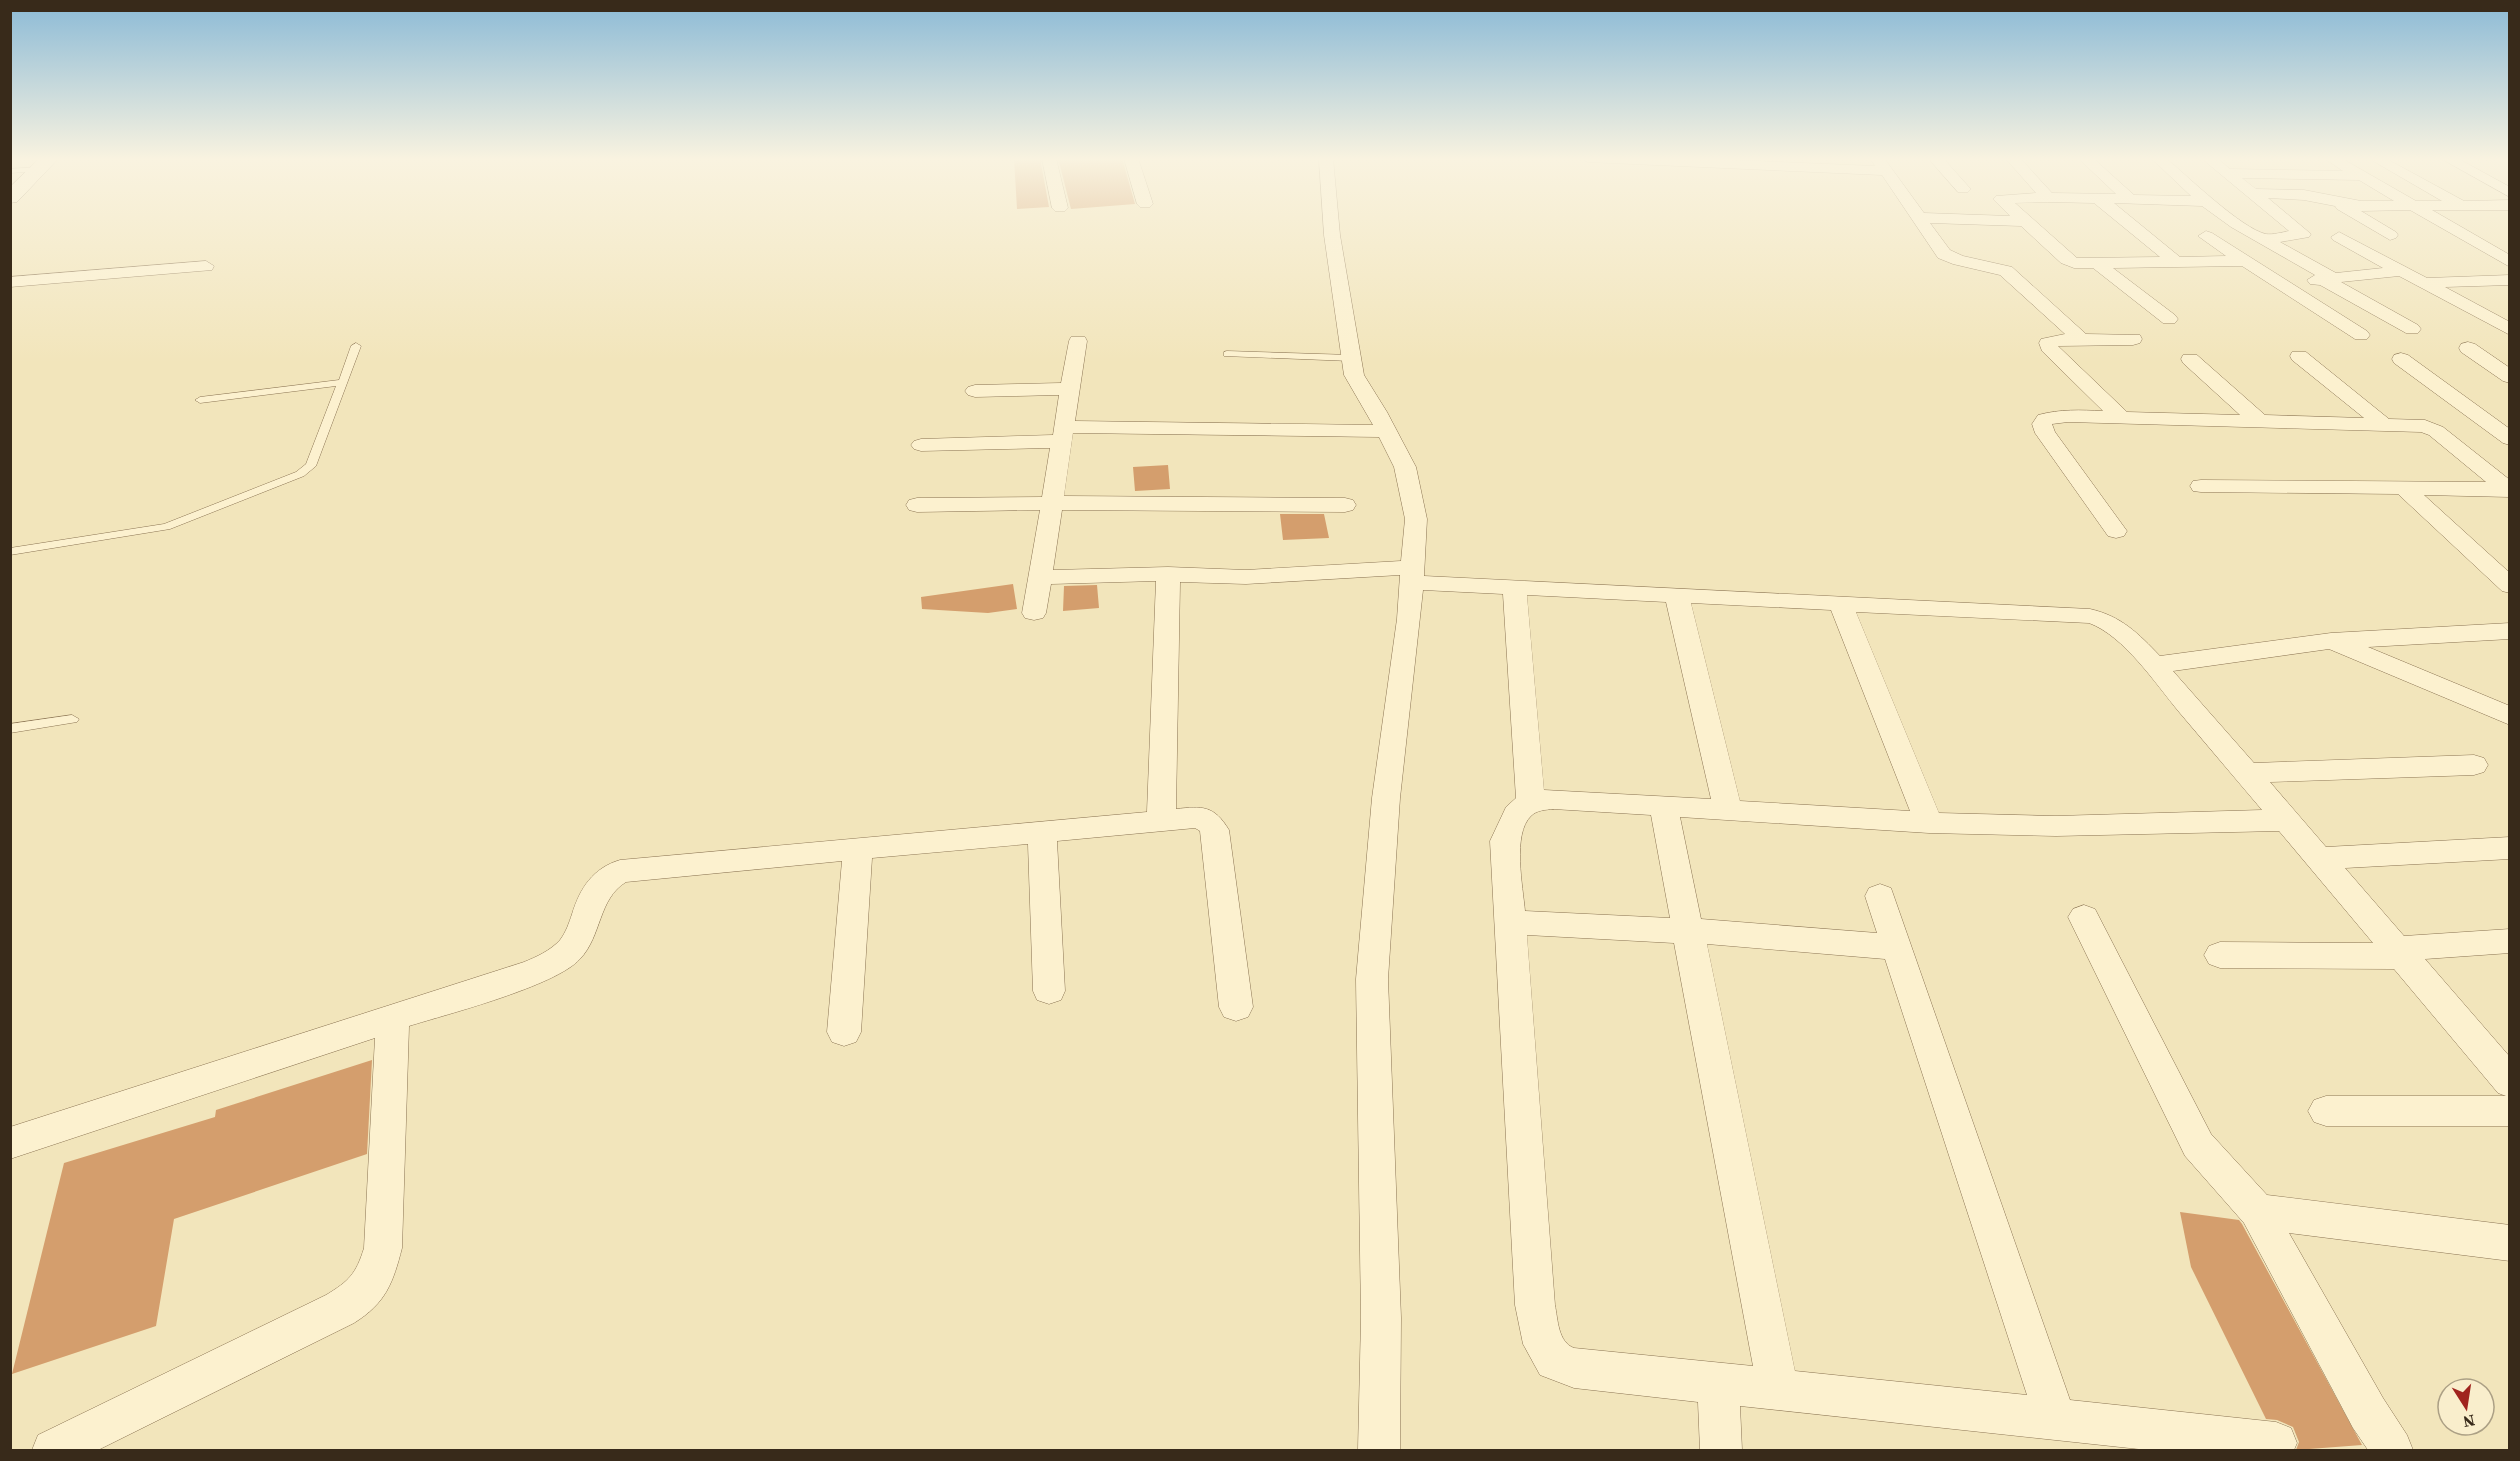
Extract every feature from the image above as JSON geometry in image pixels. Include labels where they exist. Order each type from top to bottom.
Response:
[{"type":"street","points":[[1331,226],[1354,375],[1405,467],[1416,519],[1409,619],[1389,764],[1372,979],[1381,1318],[1379,1450]]},
{"type":"street","points":[[1924,226],[1944,254],[1961,262],[2006,271],[2082,340]]},
{"type":"street","points":[[2030,226],[2069,261],[2097,263],[2246,261]]},
{"type":"street","points":[[2132,226],[2176,262]]},
{"type":"street","points":[[2241,226],[2412,329]]},
{"type":"street","points":[[2265,239],[2303,234],[2293,226]]},
{"type":"street","points":[[2375,226],[2390,235]]},
{"type":"street","points":[[2447,226],[2510,262]]},
{"type":"street","points":[[2206,236],[2361,335]]},
{"type":"street","points":[[2339,237],[2510,330]]},
{"type":"street","points":[[2097,263],[2169,319]]},
{"type":"street","points":[[10,282],[206,266]]},
{"type":"street","points":[[2280,283],[2402,271]]},
{"type":"street","points":[[2424,283],[2510,280]]},
{"type":"street","points":[[2121,417],[2051,351],[2048,344],[2059,340],[2133,339]]},
{"type":"street","points":[[1034,613],[1078,341]]},
{"type":"street","points":[[2468,348],[2510,377]]},
{"type":"street","points":[[2299,356],[2382,423]]},
{"type":"street","points":[[2190,359],[2258,420]]},
{"type":"street","points":[[2401,359],[2510,439]]},
{"type":"street","points":[[975,391],[1071,389]]},
{"type":"street","points":[[2116,531],[2045,433],[2042,424],[2045,418],[2052,416],[2121,417],[2425,426],[2436,431],[2508,490]]},
{"type":"street","points":[[921,445],[1063,434],[1386,431]]},
{"type":"street","points":[[2474,462],[2510,462]]},
{"type":"street","points":[[2201,486],[2508,490]]},
{"type":"street","points":[[2404,488],[2510,586]]},
{"type":"street","points":[[917,506],[1052,503],[1345,505]]},
{"type":"street","points":[[1161,820],[1168,574]]},
{"type":"street","points":[[1040,577],[1168,574],[1246,577],[1412,575],[1514,587],[2090,616],[2106,620],[2120,628],[2154,665],[2510,1082]]},
{"type":"street","points":[[1514,587],[1531,801]]},
{"type":"street","points":[[1677,596],[1728,809]]},
{"type":"street","points":[[1840,603],[1929,823]]},
{"type":"street","points":[[2154,665],[2331,641],[2510,631]]},
{"type":"street","points":[[2331,641],[2510,716]]},
{"type":"street","points":[[2246,773],[2474,765]]},
{"type":"street","points":[[2276,1443],[1574,1368],[1554,1360],[1543,1344],[1535,1305],[1505,841],[1516,810],[1531,801],[1553,799],[1929,823],[2056,826],[2285,820]]},
{"type":"street","points":[[1663,805],[1778,1389]]},
{"type":"street","points":[[10,1143],[534,972],[560,960],[575,943],[596,889],[607,877],[620,872],[1200,817],[1214,830],[1236,1007]]},
{"type":"street","points":[[1042,831],[1049,990]]},
{"type":"street","points":[[2318,858],[2510,848]]},
{"type":"street","points":[[844,1032],[858,849]]},
{"type":"street","points":[[1880,896],[2056,1419]]},
{"type":"street","points":[[2084,917],[2198,1145],[2213,1164],[2236,1184],[2257,1211],[2368,1413],[2392,1450]]},
{"type":"street","points":[[1510,922],[1689,933],[1707,932],[1897,947]]},
{"type":"street","points":[[2220,955],[2399,952],[2510,942]]},
{"type":"street","points":[[53,1450],[340,1310],[362,1296],[374,1277],[383,1248],[393,1018]]},
{"type":"street","points":[[2326,1111],[2510,1112]]},
{"type":"street","points":[[2257,1211],[2510,1243]]},
{"type":"street","points":[[1718,1383],[1721,1450]]},
{"type":"lane","points":[[10,552],[166,527],[300,474],[311,466],[356,346]]},
{"type":"lane","points":[[1227,354],[1351,358]]},
{"type":"lane","points":[[200,400],[342,382]]},
{"type":"lane","points":[[10,729],[72,719]]},
{"type":"building","points":[[1168,465],[1170,489],[1135,491],[1133,467]]},
{"type":"building","points":[[1280,514],[1324,514],[1329,538],[1283,540]]},
{"type":"building","points":[[1013,584],[1017,609],[988,613],[922,609],[921,597]]},
{"type":"building","points":[[1097,585],[1099,608],[1063,611],[1064,586]]},
{"type":"building","points":[[372,1060],[367,1154],[174,1219],[156,1326],[12,1374],[64,1163],[215,1117],[216,1110]]},
{"type":"building","points":[[2180,1212],[2239,1220],[2362,1445],[2296,1450],[2299,1442],[2293,1427],[2277,1420],[2266,1419],[2191,1267]]}]
